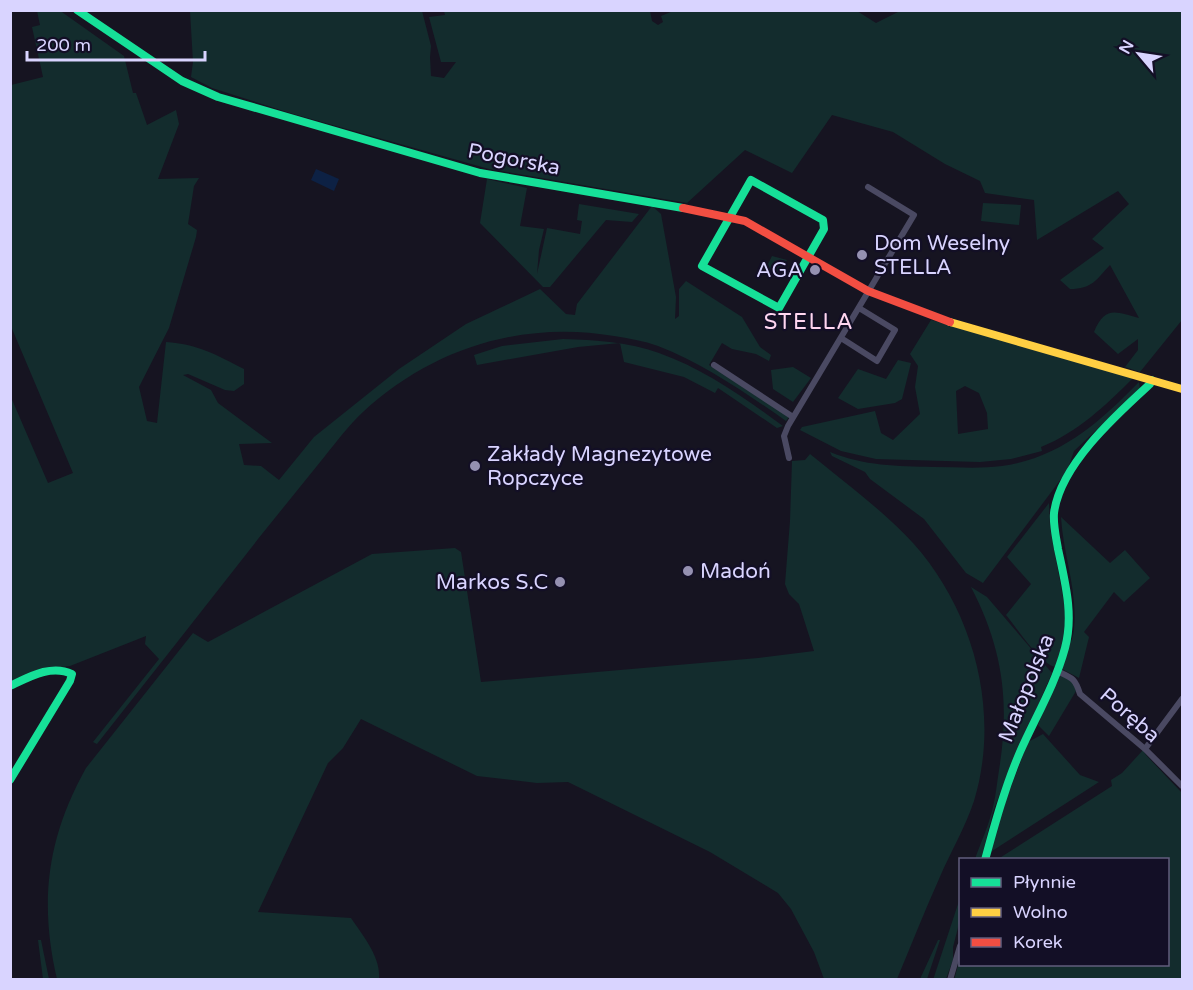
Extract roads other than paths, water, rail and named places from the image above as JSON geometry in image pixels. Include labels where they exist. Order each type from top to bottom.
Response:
[{"type":"street","name":"Pogorska","points":[[77,10],[182,81],[218,97],[480,172],[744,221],[868,291],[951,323],[1182,389]]},
{"type":"street","points":[[751,180],[823,220],[824,229],[779,308],[702,266],[730,217],[751,180]]},
{"type":"street","points":[[789,458],[784,436],[793,417],[914,215],[868,187]]},
{"type":"street","points":[[841,338],[877,361],[895,330],[858,308]]},
{"type":"street","points":[[714,364],[793,417]]},
{"type":"street","name":"Małopolska","points":[[986,858],[998,812],[1019,753],[1057,671],[1066,646],[1069,606],[1054,527],[1054,509],[1059,494],[1088,447],[1150,384],[1151,380]]},
{"type":"street","points":[[10,686],[32,676],[53,671],[68,671],[72,674],[70,681],[10,780]]},
{"type":"street","name":"Poręba","points":[[1057,671],[1073,679],[1078,685],[1080,694],[1145,749],[1182,786]]},
{"type":"street","points":[[1145,749],[1182,699]]},
{"type":"street","points":[[950,980],[959,949]]},
{"type":"water","points":[[316,169],[339,179],[334,191],[311,180]]},
{"type":"place","name":"Dom Weselny STELLA","points":[[862,255]]},
{"type":"place","name":"AGA","points":[[815,270]]},
{"type":"place","name":"Zakłady Magnezytowe Ropczyce","points":[[475,466]]},
{"type":"place","name":"Madoń","points":[[688,571]]},
{"type":"place","name":"Markos S.C","points":[[560,582]]},
{"type":"district","name":"STELLA","points":[[809,321]]}]
